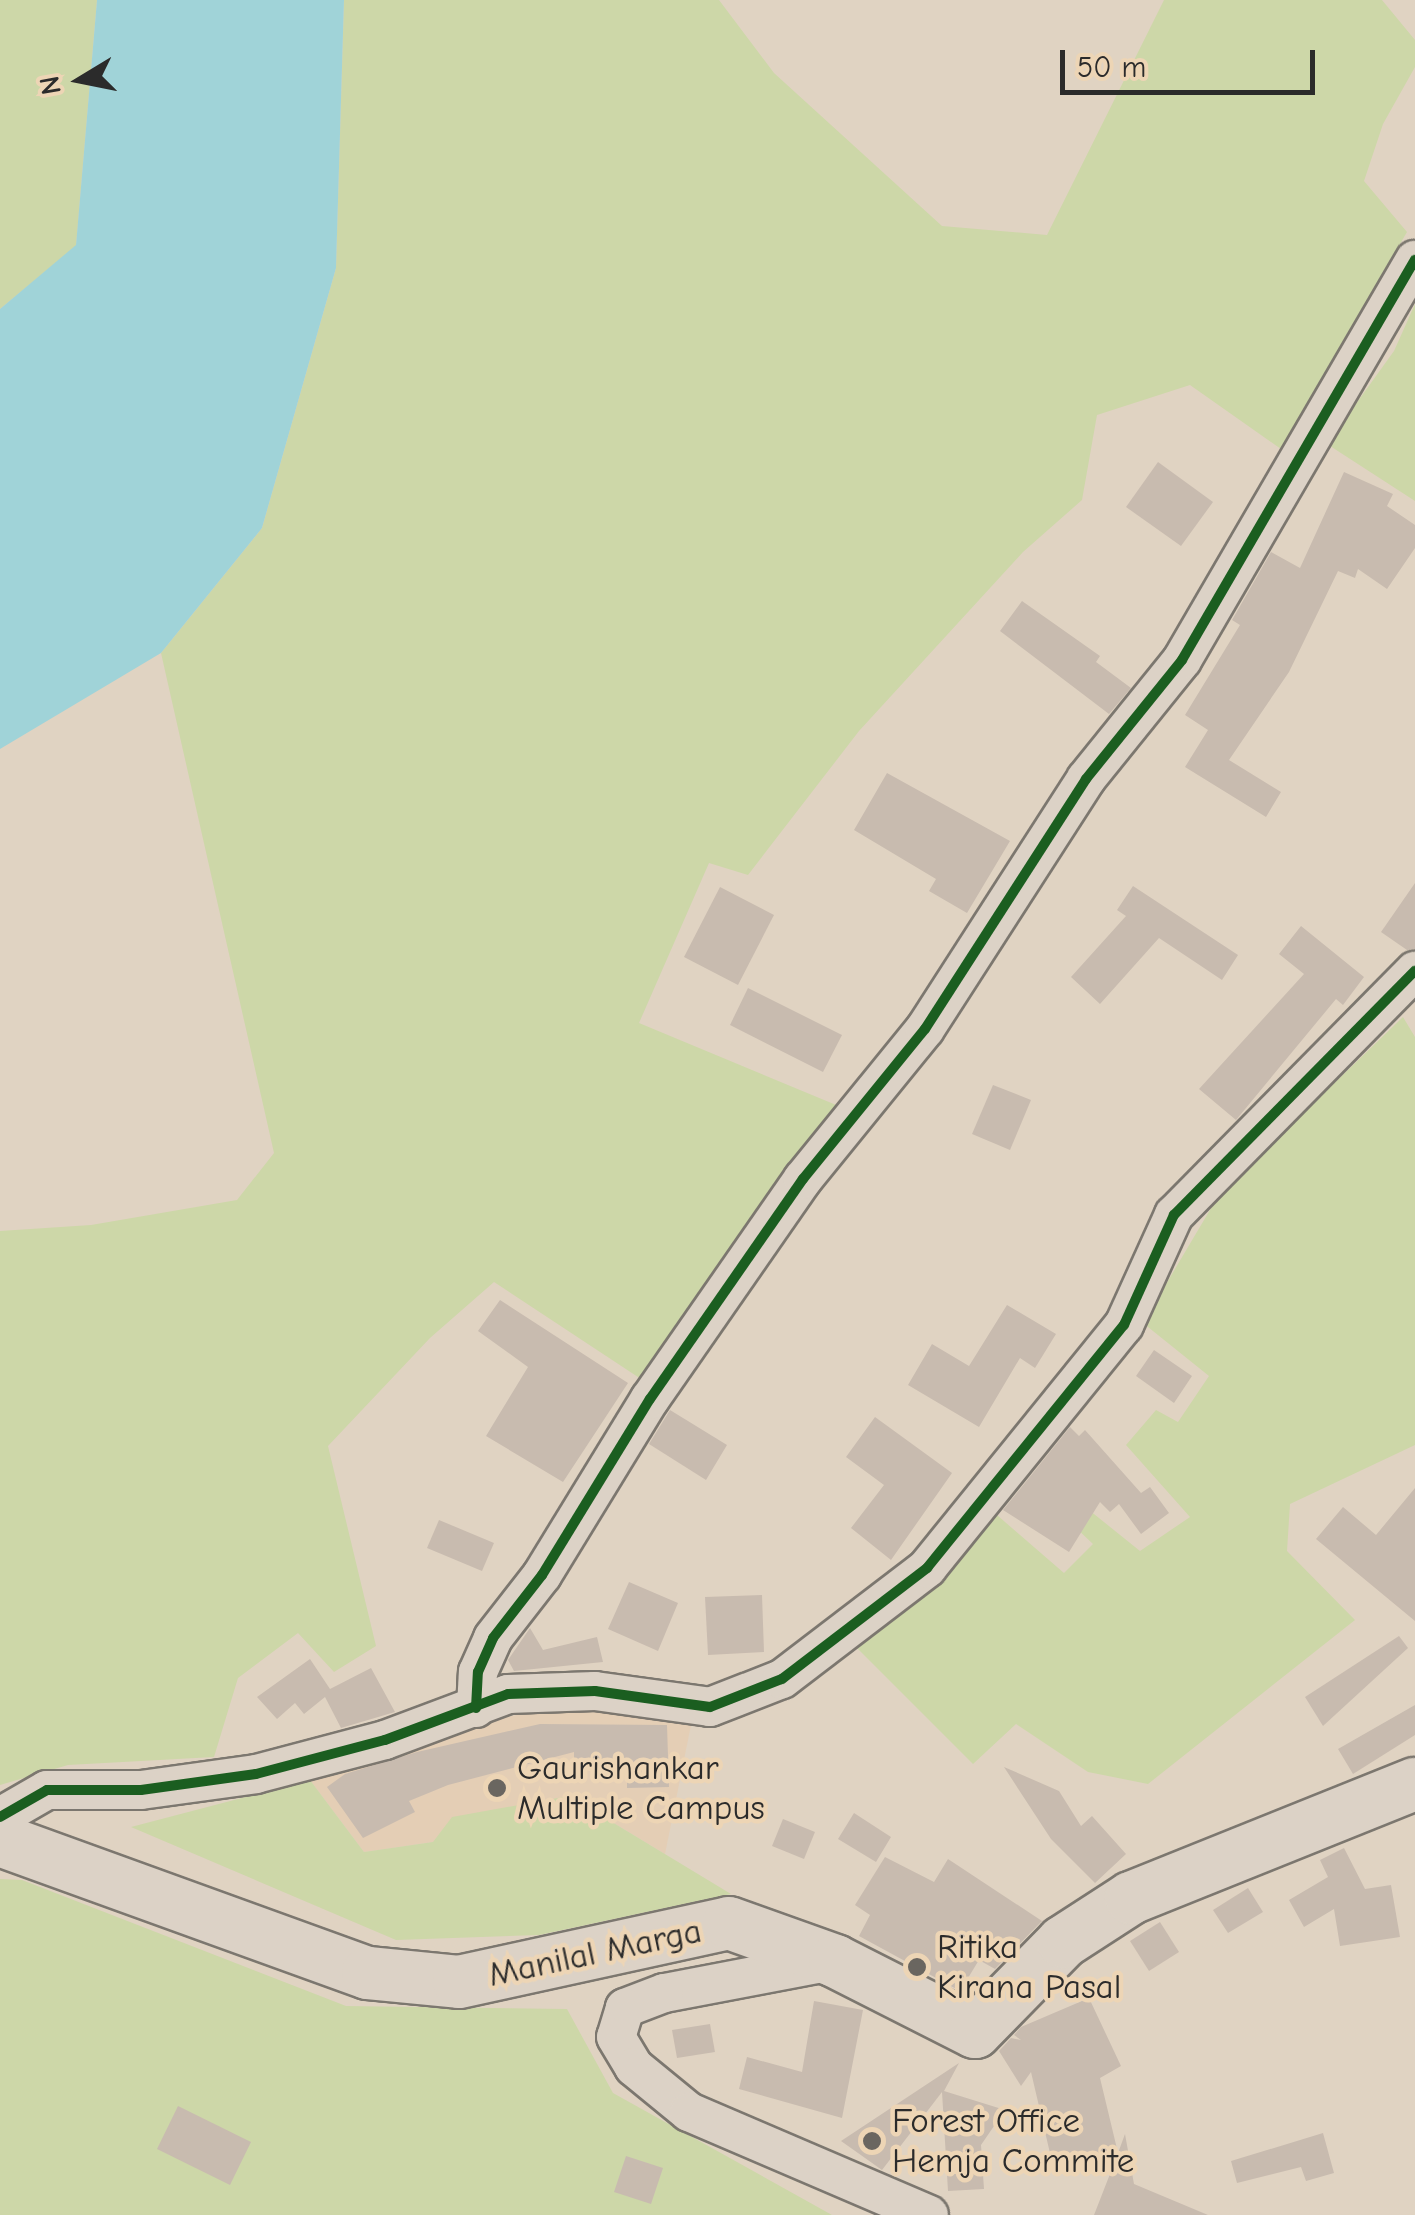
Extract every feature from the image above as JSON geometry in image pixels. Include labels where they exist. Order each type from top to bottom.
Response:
[{"type":"street","points":[[476,1708],[478,1672],[493,1638],[542,1575],[650,1399],[803,1179],[924,1029],[1086,779],[1182,660],[1415,260]]},
{"type":"street","points":[[0,1817],[47,1790],[140,1790],[256,1774],[476,1708],[508,1694],[595,1692],[710,1707],[782,1679],[912,1579],[1124,1325],[1174,1215],[1415,971]]},
{"type":"street","name":"Manilal Marga","points":[[0,1840],[368,1974],[460,1982],[730,1924],[834,1962],[976,2032],[1063,1942],[1131,1898],[1415,1784]]},
{"type":"street","points":[[834,1962],[760,1970],[664,1992],[625,2008],[616,2037],[634,2067],[689,2112],[928,2215]]},
{"type":"shaded area","name":"Gaurishankar Multiple Campus","points":[[553,1708],[692,1720],[665,1854],[569,1796],[433,1842],[364,1852],[310,1780],[436,1731]]},
{"type":"green space","points":[[0,0],[97,0],[76,246],[0,309]]},
{"type":"green space","points":[[344,0],[719,0],[774,73],[942,226],[1047,235],[1164,0],[1382,0],[1415,40],[1415,67],[1383,124],[1364,181],[1407,232],[1281,449],[1190,385],[1097,415],[1082,500],[1023,552],[859,731],[748,875],[709,863],[639,1023],[841,1107],[644,1381],[494,1282],[430,1338],[328,1446],[376,1646],[334,1672],[298,1633],[238,1678],[214,1757],[68,1765],[0,1785],[0,1231],[91,1225],[237,1200],[274,1153],[161,653],[262,528],[336,268]]},
{"type":"green space","points":[[1415,304],[1415,501],[1327,444],[1394,351]]},
{"type":"green space","points":[[1403,1017],[1415,1037],[1415,1445],[1290,1504],[1287,1551],[1355,1620],[1148,1784],[1088,1772],[1016,1724],[973,1764],[853,1644],[990,1509],[1064,1573],[1093,1544],[1074,1526],[1089,1510],[1140,1551],[1190,1517],[1126,1445],[1156,1410],[1178,1422],[1209,1376],[1143,1323],[1220,1193]]},
{"type":"green space","points":[[310,1780],[364,1852],[433,1842],[452,1817],[569,1796],[731,1894],[539,1935],[396,1940],[131,1827]]},
{"type":"green space","points":[[0,1879],[22,1880],[346,2006],[567,2009],[613,2093],[832,2215],[0,2215]]},
{"type":"water","points":[[97,0],[344,0],[336,268],[262,528],[161,653],[0,749],[0,309],[76,245]]},
{"type":"building","points":[[1158,462],[1213,502],[1181,546],[1126,507]]},
{"type":"building","points":[[1344,472],[1393,494],[1387,506],[1415,525],[1415,548],[1387,589],[1358,569],[1355,578],[1338,571],[1289,672],[1229,760],[1281,792],[1266,817],[1185,767],[1208,730],[1185,715],[1240,625],[1232,620],[1271,552],[1300,568]]},
{"type":"building","points":[[1022,601],[1100,656],[1096,662],[1131,688],[1109,714],[1000,631]]},
{"type":"building","points":[[887,773],[1010,841],[967,913],[929,891],[936,879],[854,830]]},
{"type":"building","points":[[1415,883],[1415,949],[1407,950],[1381,932]]},
{"type":"building","points":[[1133,886],[1238,955],[1222,980],[1159,938],[1100,1004],[1071,977],[1126,916],[1117,910]]},
{"type":"building","points":[[720,887],[774,915],[738,985],[684,957]]},
{"type":"building","points":[[1301,926],[1364,977],[1343,1005],[1336,999],[1236,1120],[1199,1089],[1304,974],[1279,954]]},
{"type":"building","points":[[748,988],[842,1035],[823,1072],[730,1025]]},
{"type":"building","points":[[993,1085],[1031,1100],[1010,1150],[972,1134]]},
{"type":"building","points":[[500,1300],[628,1383],[563,1482],[486,1436],[528,1367],[478,1331]]},
{"type":"building","points":[[1007,1305],[1056,1334],[1035,1368],[1020,1358],[979,1427],[908,1385],[932,1344],[969,1366]]},
{"type":"building","points":[[1154,1350],[1192,1376],[1174,1403],[1136,1376]]},
{"type":"building","points":[[670,1410],[727,1445],[706,1480],[649,1444]]},
{"type":"building","points":[[875,1417],[952,1473],[891,1560],[851,1528],[884,1485],[846,1457]]},
{"type":"building","points":[[1070,1427],[1079,1436],[1085,1430],[1141,1493],[1150,1487],[1169,1513],[1141,1534],[1119,1504],[1110,1512],[1100,1502],[1069,1552],[1003,1510]]},
{"type":"building","points":[[1415,1488],[1415,1621],[1316,1539],[1343,1507],[1376,1535]]},
{"type":"building","points":[[439,1520],[494,1543],[482,1571],[427,1548]]},
{"type":"building","points":[[629,1582],[678,1603],[658,1651],[608,1629]]},
{"type":"building","points":[[762,1595],[764,1652],[708,1655],[705,1597]]},
{"type":"building","points":[[530,1628],[543,1650],[597,1637],[603,1662],[514,1671],[508,1660]]},
{"type":"building","points":[[1399,1636],[1408,1648],[1323,1726],[1305,1697]]},
{"type":"building","points":[[310,1659],[330,1689],[371,1668],[395,1712],[341,1728],[325,1697],[304,1714],[295,1703],[277,1719],[257,1697]]},
{"type":"building","points":[[1415,1705],[1415,1735],[1353,1774],[1338,1749]]},
{"type":"building","points":[[540,1724],[667,1725],[669,1787],[627,1788],[627,1758],[574,1760],[574,1752],[448,1785],[409,1801],[415,1812],[363,1838],[327,1787],[345,1774],[417,1752]]},
{"type":"building","points":[[1004,1767],[1059,1791],[1081,1826],[1092,1816],[1126,1854],[1095,1883],[1051,1839]]},
{"type":"building","points":[[854,1813],[891,1837],[876,1862],[838,1839]]},
{"type":"building","points":[[783,1819],[815,1832],[804,1859],[772,1846]]},
{"type":"building","points":[[1344,1848],[1365,1889],[1391,1885],[1400,1937],[1340,1946],[1334,1909],[1304,1927],[1289,1900],[1328,1877],[1320,1860]]},
{"type":"building","points":[[885,1857],[934,1882],[948,1859],[1042,1921],[995,1969],[979,1960],[960,1991],[859,1936],[870,1915],[855,1905]]},
{"type":"building","points":[[1248,1888],[1263,1912],[1228,1933],[1213,1910]]},
{"type":"building","points":[[1160,1922],[1179,1952],[1149,1971],[1130,1941]]},
{"type":"building","points":[[1089,1998],[1121,2066],[1100,2078],[1118,2153],[1125,2134],[1134,2184],[1208,2215],[1094,2215],[1117,2156],[1053,2166],[1031,2072],[1021,2086],[999,2051],[1011,2038],[1021,2040],[1014,2035],[1021,2027]]},
{"type":"building","points":[[814,2001],[863,2010],[842,2118],[739,2089],[747,2057],[802,2072]]},
{"type":"building","points":[[710,2024],[715,2052],[677,2058],[672,2030]]},
{"type":"building","points":[[959,2063],[944,2091],[1005,2110],[981,2145],[984,2189],[948,2191],[942,2092],[882,2170],[841,2141]]},
{"type":"building","points":[[178,2106],[251,2142],[230,2185],[157,2149]]},
{"type":"building","points":[[1323,2133],[1334,2173],[1306,2181],[1301,2167],[1237,2183],[1231,2161]]},
{"type":"building","points":[[626,2156],[663,2168],[651,2204],[614,2192]]},
{"type":"cycle path","points":[[476,1708],[478,1672],[493,1638],[542,1575],[650,1399],[803,1179],[925,1029],[1086,779],[1182,660],[1415,260]]},
{"type":"cycle path","points":[[0,1817],[47,1790],[141,1790],[256,1774],[385,1740],[508,1694],[595,1691],[710,1707],[782,1679],[927,1568],[1124,1325],[1174,1215],[1415,971]]},
{"type":"place","name":"Gaurishankar Multiple Campus","points":[[497,1788]]},
{"type":"place","name":"Ritika Kirana Pasal","points":[[917,1967]]},
{"type":"place","name":"Forest Office Hemja Commite","points":[[872,2141]]}]
